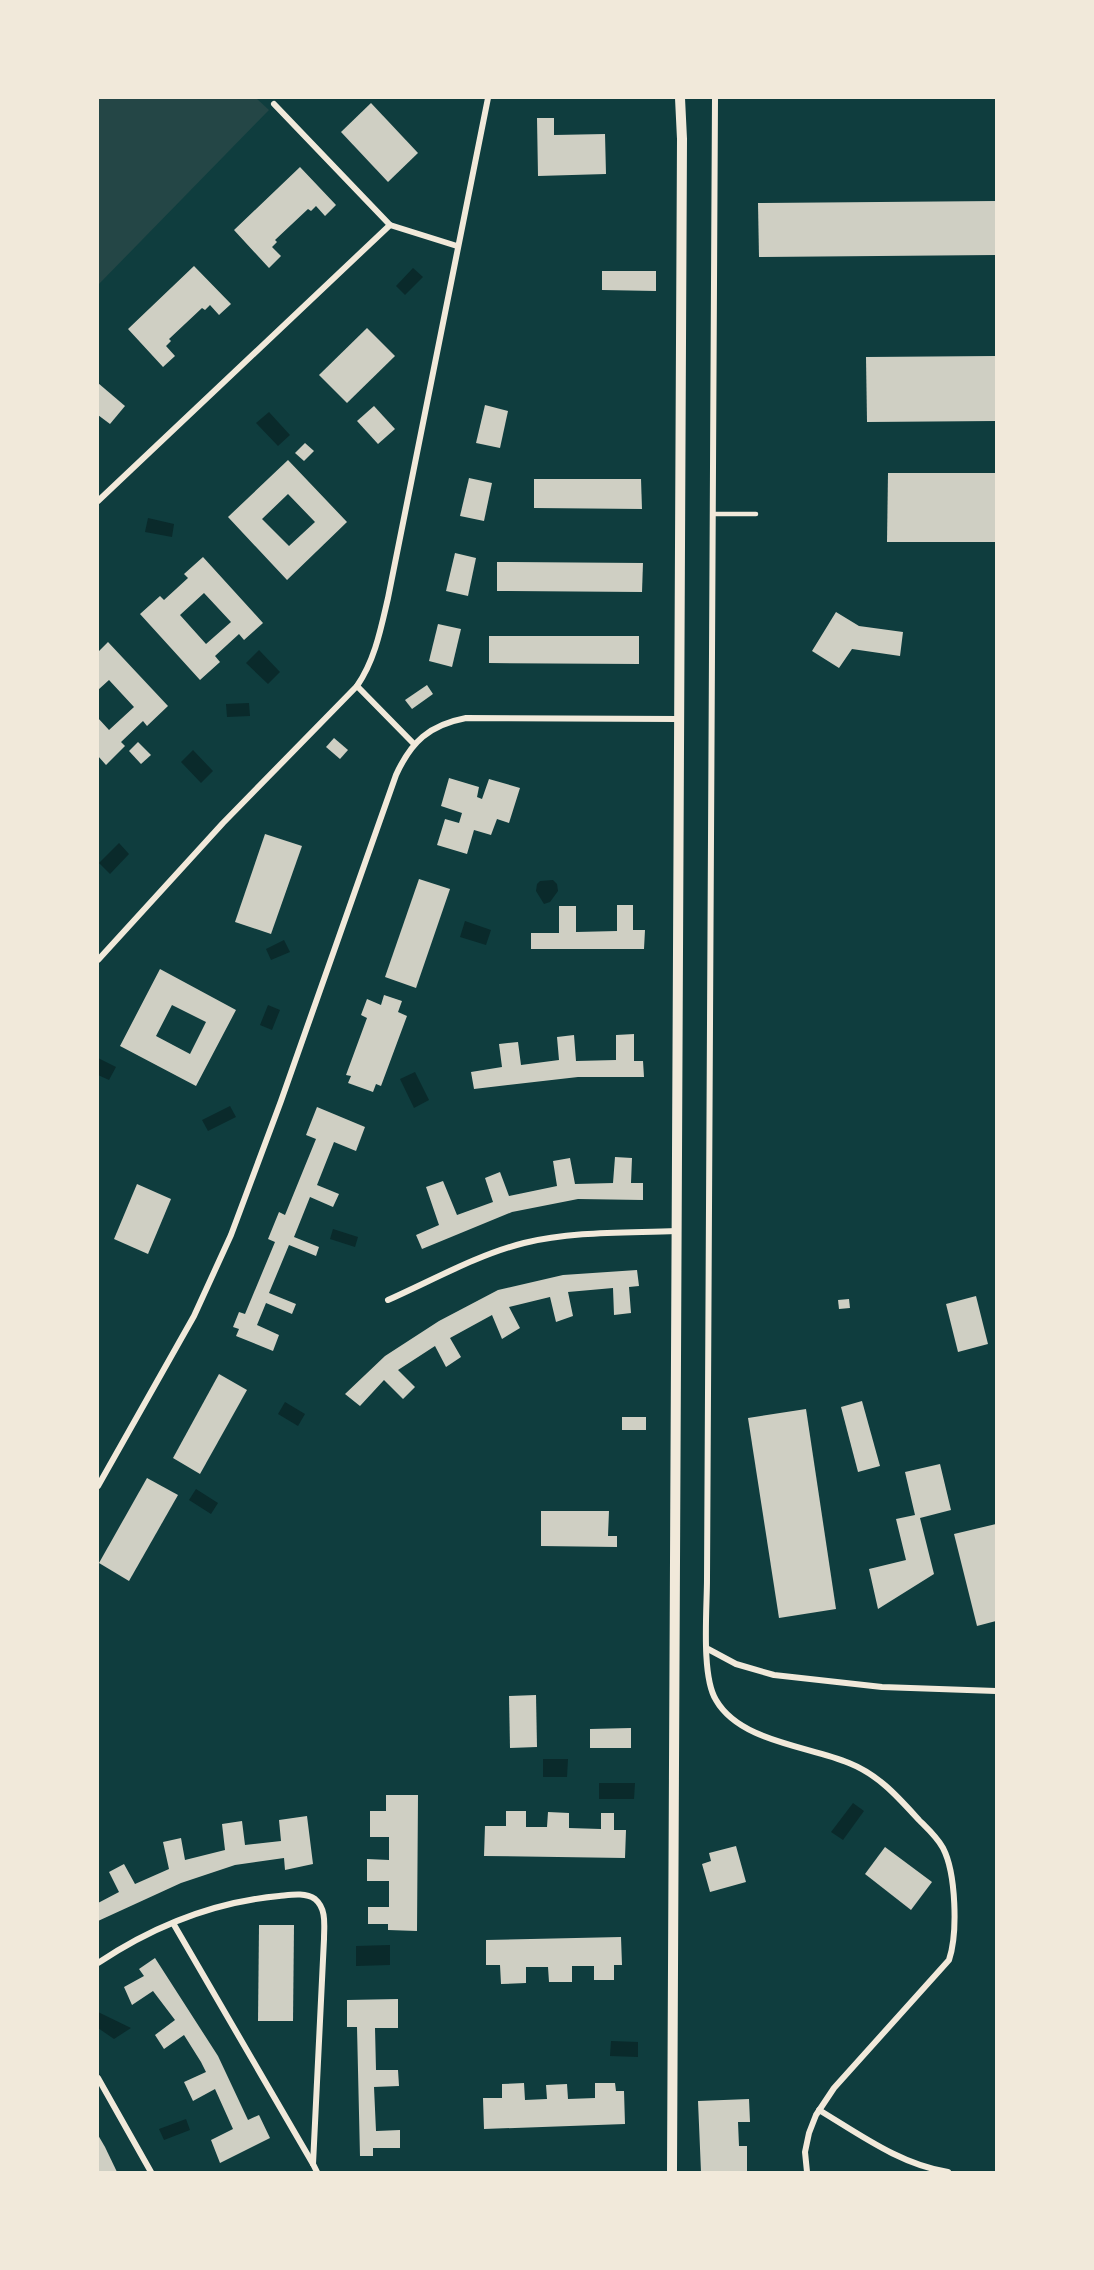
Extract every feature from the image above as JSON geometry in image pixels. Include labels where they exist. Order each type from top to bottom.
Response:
[{"type":"street","points":[[98,960],[223,823],[357,686],[367,669],[375,650],[384,614],[488,98]]},
{"type":"street","points":[[672,2172],[682,139],[680,98]]},
{"type":"street","points":[[715,98],[708,1673],[711,1690],[729,1717],[760,1734],[841,1759],[876,1777],[891,1789],[934,1835],[942,1847],[949,1867],[953,1924],[952,1947],[948,1960],[844,2074],[819,2110],[807,2140],[805,2152],[807,2172]]},
{"type":"street","points":[[274,104],[390,225],[457,246]]},
{"type":"street","points":[[98,501],[390,225]]},
{"type":"street","points":[[357,686],[414,744]]},
{"type":"street","points":[[98,1486],[176,1349],[223,1255],[281,1101],[396,775],[414,744],[438,727],[466,718],[678,718]]},
{"type":"street","points":[[388,1300],[489,1254],[526,1243],[575,1236],[676,1231]]},
{"type":"street","points":[[708,1649],[744,1666],[794,1677],[882,1687],[996,1691]]},
{"type":"street","points":[[98,1963],[130,1943],[173,1923],[215,1908],[270,1897],[307,1896],[316,1900],[322,1908],[324,1952],[314,2164]]},
{"type":"street","points":[[173,1923],[317,2172]]},
{"type":"street","points":[[98,2078],[151,2172]]},
{"type":"street","points":[[819,2110],[912,2163],[948,2172]]},
{"type":"lane","points":[[713,514],[756,514]]},
{"type":"shaded area","points":[[98,98],[256,98],[269,110],[98,285]]},
{"type":"shaded area","points":[[413,268],[423,277],[405,295],[396,286]]},
{"type":"shaded area","points":[[269,412],[290,435],[278,446],[256,423]]},
{"type":"shaded area","points":[[148,518],[174,524],[172,537],[145,532]]},
{"type":"shaded area","points":[[259,650],[280,672],[268,684],[246,663]]},
{"type":"shaded area","points":[[249,703],[250,716],[227,717],[226,704]]},
{"type":"shaded area","points":[[193,750],[213,771],[201,783],[181,762]]},
{"type":"shaded area","points":[[119,843],[129,854],[110,874],[99,863]]},
{"type":"shaded area","points":[[553,880],[557,884],[558,891],[550,902],[544,904],[536,891],[537,884],[540,881]]},
{"type":"shaded area","points":[[465,921],[491,930],[486,945],[460,937]]},
{"type":"shaded area","points":[[284,940],[290,952],[271,960],[266,949]]},
{"type":"shaded area","points":[[268,1005],[280,1010],[272,1030],[260,1025]]},
{"type":"shaded area","points":[[98,1058],[116,1067],[109,1080],[98,1075]]},
{"type":"shaded area","points":[[415,1072],[429,1100],[414,1108],[400,1079]]},
{"type":"shaded area","points":[[230,1106],[236,1117],[208,1131],[202,1120]]},
{"type":"shaded area","points":[[333,1229],[358,1237],[355,1247],[330,1239]]},
{"type":"shaded area","points":[[285,1402],[305,1414],[298,1426],[278,1414]]},
{"type":"shaded area","points":[[196,1489],[218,1503],[211,1514],[189,1500]]},
{"type":"shaded area","points":[[543,1759],[568,1759],[567,1777],[543,1777]]},
{"type":"shaded area","points":[[599,1783],[635,1783],[634,1799],[599,1799]]},
{"type":"shaded area","points":[[853,1803],[864,1811],[843,1840],[831,1832]]},
{"type":"shaded area","points":[[390,1945],[390,1965],[356,1966],[356,1946]]},
{"type":"shaded area","points":[[98,2012],[131,2028],[114,2039],[98,2028]]},
{"type":"shaded area","points":[[611,2041],[638,2042],[638,2057],[610,2056]]},
{"type":"shaded area","points":[[186,2119],[190,2130],[164,2140],[159,2129]]},
{"type":"building","points":[[371,103],[418,153],[388,182],[341,132]]},
{"type":"building","points":[[537,118],[554,118],[554,135],[605,134],[606,174],[538,176]]},
{"type":"building","points":[[300,167],[336,205],[325,216],[316,206],[311,211],[308,209],[275,240],[277,242],[272,247],[281,256],[269,268],[234,230]]},
{"type":"building","points":[[996,201],[996,255],[759,257],[758,203]]},
{"type":"building","points":[[194,266],[231,304],[219,315],[210,305],[205,310],[202,308],[169,339],[171,341],[166,346],[175,356],[163,367],[128,329]]},
{"type":"building","points":[[602,271],[656,271],[656,291],[602,290]]},
{"type":"building","points":[[367,328],[395,356],[347,403],[319,375]]},
{"type":"building","points":[[996,356],[996,421],[867,422],[866,357]]},
{"type":"building","points":[[98,383],[125,406],[110,424],[98,415]]},
{"type":"building","points":[[485,405],[508,411],[500,448],[476,443]]},
{"type":"building","points":[[374,406],[395,429],[378,444],[357,421]]},
{"type":"building","points":[[305,443],[314,451],[304,461],[295,453]]},
{"type":"building","points":[[288,460],[347,522],[287,580],[228,517]],"holes":[[[288,494],[315,522],[289,546],[262,519]]]},
{"type":"building","points":[[888,473],[996,473],[996,542],[887,542]]},
{"type":"building","points":[[469,478],[492,483],[484,521],[460,516]]},
{"type":"building","points":[[534,479],[641,479],[642,509],[534,508]]},
{"type":"building","points":[[455,553],[476,558],[468,596],[446,591]]},
{"type":"building","points":[[203,557],[263,623],[244,640],[239,634],[215,656],[220,662],[200,680],[140,614],[160,596],[164,600],[188,578],[184,574]],"holes":[[[204,593],[231,622],[206,644],[180,615]]]},
{"type":"building","points":[[497,562],[643,563],[642,592],[497,591]]},
{"type":"building","points":[[836,612],[859,626],[903,632],[900,656],[852,649],[839,668],[812,651]]},
{"type":"building","points":[[438,624],[461,629],[452,667],[429,661]]},
{"type":"building","points":[[489,636],[639,636],[639,664],[489,663]]},
{"type":"building","points":[[108,642],[168,706],[147,726],[143,721],[121,742],[125,746],[106,765],[98,756],[98,718],[109,730],[134,707],[109,680],[98,690],[98,652]]},
{"type":"building","points":[[427,685],[433,694],[412,709],[405,700]]},
{"type":"building","points":[[334,738],[348,750],[340,759],[326,747]]},
{"type":"building","points":[[138,742],[151,755],[141,764],[129,751]]},
{"type":"building","points":[[449,778],[479,787],[477,797],[482,799],[489,779],[520,788],[509,823],[497,819],[491,835],[474,830],[467,854],[437,845],[445,819],[459,823],[462,813],[441,806]]},
{"type":"building","points":[[265,834],[302,846],[271,934],[235,922]]},
{"type":"building","points":[[419,879],[450,889],[416,988],[385,977]]},
{"type":"building","points":[[617,905],[633,905],[633,930],[645,930],[644,949],[531,949],[531,933],[559,933],[559,906],[576,906],[576,932],[617,931]]},
{"type":"building","points":[[160,969],[236,1010],[196,1086],[120,1046]],"holes":[[[172,1005],[206,1022],[190,1054],[156,1036]]]},
{"type":"building","points":[[384,995],[402,1001],[398,1012],[407,1016],[381,1086],[376,1084],[373,1092],[348,1083],[351,1076],[346,1075],[367,1018],[361,1015],[367,999],[381,1005]]},
{"type":"building","points":[[634,1034],[634,1061],[643,1061],[644,1077],[578,1077],[474,1089],[471,1072],[502,1067],[499,1044],[518,1042],[521,1065],[559,1060],[557,1037],[574,1035],[576,1061],[616,1060],[616,1035]]},
{"type":"building","points":[[317,1107],[365,1127],[356,1151],[334,1142],[317,1185],[339,1194],[333,1207],[310,1197],[294,1237],[319,1247],[316,1256],[289,1245],[269,1293],[296,1304],[292,1314],[266,1303],[257,1325],[279,1335],[273,1351],[236,1336],[239,1329],[233,1327],[239,1312],[245,1314],[275,1242],[268,1239],[279,1212],[285,1215],[316,1139],[306,1135]]},
{"type":"building","points":[[615,1157],[632,1158],[631,1183],[643,1183],[643,1200],[578,1199],[512,1212],[422,1249],[416,1235],[439,1225],[426,1187],[443,1181],[457,1215],[493,1202],[485,1178],[500,1172],[509,1196],[557,1186],[553,1161],[570,1158],[575,1184],[613,1183]]},
{"type":"building","points":[[137,1184],[171,1199],[148,1254],[114,1239]]},
{"type":"building","points":[[637,1270],[639,1286],[629,1287],[631,1313],[614,1315],[613,1288],[568,1292],[573,1316],[556,1322],[550,1297],[509,1307],[520,1328],[502,1339],[492,1315],[450,1338],[461,1357],[446,1367],[435,1346],[398,1370],[415,1387],[403,1399],[384,1380],[360,1406],[345,1394],[385,1356],[439,1321],[498,1290],[563,1275]]},
{"type":"building","points":[[976,1296],[988,1344],[958,1352],[946,1304]]},
{"type":"building","points":[[849,1299],[850,1308],[839,1309],[838,1300]]},
{"type":"building","points":[[219,1374],[247,1390],[200,1474],[173,1458]]},
{"type":"building","points":[[862,1401],[880,1466],[858,1472],[841,1407]]},
{"type":"building","points":[[806,1409],[836,1609],[779,1618],[748,1418]]},
{"type":"building","points":[[622,1417],[646,1417],[646,1430],[622,1430]]},
{"type":"building","points":[[940,1464],[951,1510],[920,1518],[934,1574],[878,1609],[869,1569],[906,1560],[896,1519],[915,1515],[905,1472]]},
{"type":"building","points":[[147,1478],[178,1495],[129,1581],[99,1563]]},
{"type":"building","points":[[541,1511],[609,1511],[608,1536],[617,1536],[617,1547],[541,1546]]},
{"type":"building","points":[[996,1524],[996,1621],[977,1626],[954,1534]]},
{"type":"building","points":[[536,1695],[537,1747],[510,1748],[509,1696]]},
{"type":"building","points":[[631,1728],[631,1748],[590,1748],[590,1729]]},
{"type":"building","points":[[386,1795],[418,1795],[417,1931],[388,1930],[388,1924],[368,1924],[368,1907],[389,1907],[389,1881],[367,1881],[367,1859],[389,1860],[389,1837],[370,1837],[370,1811],[386,1811]]},
{"type":"building","points":[[506,1811],[526,1811],[526,1827],[547,1827],[548,1812],[569,1813],[569,1828],[601,1829],[601,1813],[614,1813],[614,1830],[626,1830],[625,1858],[484,1856],[485,1826],[506,1826]]},
{"type":"building","points":[[307,1816],[313,1864],[285,1870],[284,1858],[235,1865],[181,1883],[98,1921],[98,1903],[119,1892],[109,1872],[124,1864],[135,1884],[169,1869],[163,1842],[181,1838],[185,1860],[225,1850],[222,1824],[242,1821],[245,1845],[281,1841],[279,1820]]},
{"type":"building","points":[[736,1846],[746,1882],[710,1892],[702,1864],[711,1861],[709,1853]]},
{"type":"building","points":[[885,1847],[932,1882],[911,1910],[865,1874]]},
{"type":"building","points":[[259,1925],[294,1925],[293,2021],[258,2021]]},
{"type":"building","points":[[621,1937],[622,1965],[614,1965],[614,1980],[594,1980],[594,1966],[572,1966],[572,1982],[549,1982],[548,1967],[526,1967],[526,1983],[501,1984],[500,1965],[486,1965],[486,1940]]},
{"type":"building","points":[[155,1958],[218,2056],[248,2120],[259,2115],[270,2138],[220,2163],[211,2140],[233,2129],[215,2089],[193,2101],[184,2082],[206,2072],[201,2062],[184,2035],[164,2049],[155,2035],[175,2020],[153,1991],[132,2005],[124,1987],[144,1976],[139,1969]]},
{"type":"building","points":[[398,1999],[398,2028],[375,2028],[376,2070],[398,2070],[399,2086],[374,2087],[376,2131],[400,2130],[400,2148],[373,2148],[373,2156],[360,2156],[357,2027],[347,2027],[347,2000]]},
{"type":"building","points":[[524,2083],[525,2100],[547,2099],[546,2085],[567,2084],[568,2099],[595,2098],[595,2083],[615,2083],[616,2091],[624,2091],[625,2124],[484,2129],[483,2098],[502,2098],[502,2084]]},
{"type":"building","points":[[749,2099],[750,2122],[738,2122],[739,2146],[747,2146],[747,2172],[701,2172],[698,2101]]},
{"type":"building","points":[[98,2135],[105,2147],[117,2172],[98,2172]]}]
